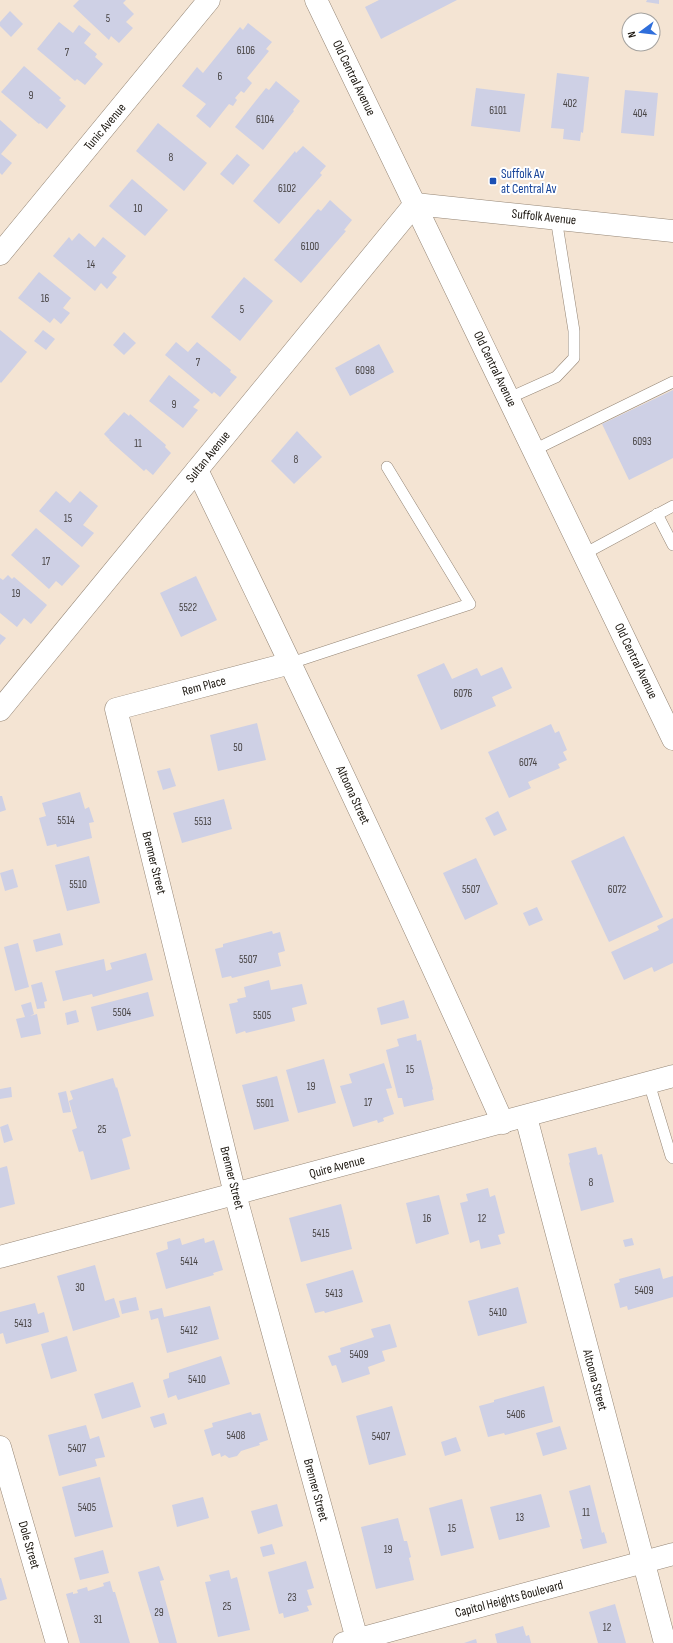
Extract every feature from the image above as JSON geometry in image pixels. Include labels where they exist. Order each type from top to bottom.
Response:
[{"type":"street","name":"Tunic Avenue","points":[[0,254],[210,0]]},
{"type":"street","name":"Old Central Avenue","points":[[316,0],[673,739]]},
{"type":"street","name":"Suffolk Avenue","points":[[415,204],[673,231]]},
{"type":"street","name":"Sultan Avenue","points":[[0,710],[415,204]]},
{"type":"street","name":"Altoona Street","points":[[197,470],[291,663],[446,996],[503,1123]]},
{"type":"street","name":"Rem Place","points":[[116,709],[291,663]]},
{"type":"street","name":"Brenner Street","points":[[116,709],[235,1194],[353,1642]]},
{"type":"street","name":"Quire Avenue","points":[[0,1257],[526,1117],[673,1076]]},
{"type":"street","name":"Altoona Street","points":[[526,1117],[665,1643]]},
{"type":"street","name":"Dole Street","points":[[0,1447],[57,1643]]},
{"type":"street","name":"Capitol Heights Boulevard","points":[[353,1642],[673,1554]]},
{"type":"lane","points":[[509,398],[556,377],[574,358],[574,331],[556,218]]},
{"type":"lane","points":[[534,450],[673,382]]},
{"type":"lane","points":[[291,663],[470,604],[387,467]]},
{"type":"lane","points":[[584,554],[673,506]]},
{"type":"lane","points":[[658,514],[673,545]]},
{"type":"lane","points":[[649,1083],[671,1156],[673,1158]]},
{"type":"building","points":[[79,0],[126,0],[123,3],[134,14],[126,22],[133,28],[119,43],[111,36],[109,40],[73,6]]},
{"type":"building","points":[[379,0],[457,0],[381,39],[365,7]]},
{"type":"building","points":[[647,0],[659,0],[659,4],[646,2]]},
{"type":"building","points":[[10,11],[23,24],[11,37],[0,26],[0,22]]},
{"type":"building","points":[[59,22],[73,33],[79,25],[91,34],[84,43],[97,54],[95,57],[103,64],[85,85],[77,79],[75,81],[37,49]]},
{"type":"building","points":[[248,23],[272,42],[266,49],[269,51],[247,78],[252,83],[244,93],[241,91],[235,98],[237,100],[233,106],[229,104],[210,128],[196,116],[206,104],[182,86],[197,67],[203,73],[240,27],[243,30]]},
{"type":"building","points":[[24,66],[61,98],[59,100],[66,106],[47,129],[1,92]]},
{"type":"building","points":[[557,73],[589,77],[583,133],[581,132],[580,141],[563,139],[564,129],[551,128]]},
{"type":"building","points":[[276,81],[300,101],[293,110],[294,111],[263,150],[235,127],[266,88],[269,90]]},
{"type":"building","points":[[476,88],[525,94],[520,132],[471,126]]},
{"type":"building","points":[[625,90],[658,93],[654,136],[621,133]]},
{"type":"building","points":[[0,120],[17,135],[1,154],[12,163],[2,175],[0,173]]},
{"type":"building","points":[[158,123],[207,163],[184,191],[136,151]]},
{"type":"building","points":[[303,146],[326,166],[320,173],[322,175],[279,224],[253,201],[295,151],[296,153]]},
{"type":"building","points":[[237,154],[250,165],[233,185],[220,174]]},
{"type":"building","points":[[132,179],[168,210],[145,236],[109,206]]},
{"type":"building","points":[[330,200],[352,220],[344,230],[346,231],[301,283],[274,260],[318,209],[321,211]]},
{"type":"building","points":[[79,233],[95,247],[103,237],[126,256],[112,273],[117,277],[107,289],[101,283],[95,291],[53,256],[69,237],[72,241]]},
{"type":"building","points":[[39,272],[71,298],[63,308],[70,313],[61,324],[54,318],[50,323],[18,298]]},
{"type":"building","points":[[244,277],[273,301],[240,341],[211,317]]},
{"type":"building","points":[[0,330],[27,352],[1,383],[0,382]]},
{"type":"building","points":[[43,330],[55,339],[46,350],[34,341]]},
{"type":"building","points":[[124,332],[136,343],[124,355],[113,345]]},
{"type":"building","points":[[176,342],[188,352],[197,342],[231,370],[230,372],[237,377],[220,397],[214,392],[212,394],[165,355]]},
{"type":"building","points":[[379,344],[394,372],[350,396],[335,368]]},
{"type":"building","points":[[169,375],[200,400],[193,407],[198,410],[183,428],[149,401]]},
{"type":"building","points":[[673,390],[673,458],[629,480],[602,424]]},
{"type":"building","points":[[124,412],[129,416],[130,414],[166,445],[165,447],[171,453],[153,475],[146,469],[144,471],[104,434]]},
{"type":"building","points":[[297,431],[322,457],[294,484],[271,461]]},
{"type":"building","points":[[56,491],[70,503],[80,491],[98,506],[83,525],[94,533],[82,547],[39,511]]},
{"type":"building","points":[[36,528],[80,566],[62,586],[56,581],[49,589],[11,555]]},
{"type":"building","points":[[8,575],[12,579],[14,577],[47,605],[31,624],[24,618],[17,627],[0,613],[0,578],[3,580]]},
{"type":"building","points":[[196,576],[217,620],[181,637],[160,593]]},
{"type":"building","points":[[0,634],[6,638],[0,645]]},
{"type":"building","points":[[444,663],[452,679],[477,668],[481,676],[502,667],[512,688],[492,697],[496,706],[441,730],[417,675]]},
{"type":"building","points":[[257,723],[266,760],[218,771],[210,735]]},
{"type":"building","points":[[551,724],[555,733],[559,731],[567,750],[563,752],[567,760],[558,764],[560,768],[528,782],[531,788],[509,798],[488,752]]},
{"type":"building","points":[[170,768],[176,786],[163,790],[157,771]]},
{"type":"building","points":[[80,792],[85,809],[89,807],[94,822],[89,823],[92,838],[57,847],[56,844],[47,846],[39,818],[46,816],[42,803]]},
{"type":"building","points":[[0,796],[2,796],[6,810],[0,812]]},
{"type":"building","points":[[224,799],[232,829],[182,843],[173,813]]},
{"type":"building","points":[[498,811],[507,830],[494,836],[485,818]]},
{"type":"building","points":[[624,836],[663,917],[609,942],[571,861]]},
{"type":"building","points":[[89,856],[100,903],[67,911],[55,865]]},
{"type":"building","points":[[476,858],[498,904],[465,920],[443,873]]},
{"type":"building","points":[[13,869],[18,887],[5,891],[0,873]]},
{"type":"building","points":[[537,907],[543,920],[529,926],[523,913]]},
{"type":"building","points":[[673,918],[673,963],[654,972],[652,967],[624,980],[611,952],[659,930],[657,926]]},
{"type":"building","points":[[272,931],[273,934],[280,932],[285,951],[278,953],[281,966],[232,978],[231,976],[222,978],[215,949],[223,947],[223,944]]},
{"type":"building","points":[[60,933],[63,945],[36,952],[33,940]]},
{"type":"building","points":[[18,943],[29,987],[15,991],[4,947]]},
{"type":"building","points":[[146,953],[153,980],[93,997],[92,994],[63,1001],[55,971],[104,959],[106,971],[112,969],[110,963]]},
{"type":"building","points":[[269,980],[271,990],[302,984],[307,1004],[292,1008],[295,1021],[236,1034],[229,1004],[238,1002],[237,999],[246,997],[244,987]]},
{"type":"building","points":[[42,982],[47,1001],[44,1002],[45,1008],[37,1009],[31,985]]},
{"type":"building","points":[[148,992],[154,1016],[97,1031],[91,1007]]},
{"type":"building","points":[[404,1000],[409,1018],[381,1025],[377,1008]]},
{"type":"building","points":[[31,1002],[34,1014],[30,1016],[37,1014],[41,1034],[21,1038],[16,1019],[25,1017],[21,1005]]},
{"type":"building","points":[[76,1010],[79,1022],[67,1025],[65,1013]]},
{"type":"building","points":[[416,1034],[417,1041],[421,1040],[433,1089],[434,1100],[404,1107],[402,1098],[398,1098],[386,1050],[399,1046],[397,1039]]},
{"type":"building","points":[[324,1059],[336,1103],[298,1113],[286,1070]]},
{"type":"building","points":[[384,1063],[392,1088],[386,1089],[394,1114],[383,1118],[384,1121],[378,1123],[377,1120],[353,1127],[340,1086],[352,1083],[349,1074]]},
{"type":"building","points":[[277,1076],[289,1121],[254,1130],[242,1085]]},
{"type":"building","points":[[113,1078],[131,1136],[122,1139],[130,1169],[91,1180],[83,1151],[79,1152],[72,1130],[77,1128],[69,1101],[73,1099],[70,1091]]},
{"type":"building","points":[[11,1087],[12,1097],[0,1099],[0,1089]]},
{"type":"building","points":[[66,1091],[71,1112],[63,1113],[58,1093]]},
{"type":"building","points":[[8,1124],[13,1140],[4,1143],[0,1127]]},
{"type":"building","points":[[596,1147],[598,1155],[602,1154],[614,1202],[581,1211],[568,1154]]},
{"type":"building","points":[[7,1166],[15,1204],[0,1208],[0,1168]]},
{"type":"building","points":[[488,1188],[490,1197],[495,1195],[505,1233],[498,1235],[501,1244],[481,1249],[479,1240],[470,1243],[460,1203],[468,1201],[466,1194]]},
{"type":"building","points":[[439,1195],[449,1234],[416,1244],[406,1203]]},
{"type":"building","points":[[341,1204],[352,1249],[301,1262],[289,1218]]},
{"type":"building","points":[[180,1238],[182,1245],[204,1238],[205,1243],[214,1240],[223,1270],[213,1273],[214,1275],[166,1289],[156,1253],[168,1249],[167,1242]]},
{"type":"building","points":[[632,1238],[634,1245],[625,1247],[623,1240]]},
{"type":"building","points":[[95,1265],[105,1301],[114,1298],[120,1317],[73,1331],[57,1276]]},
{"type":"building","points":[[660,1268],[663,1279],[673,1276],[673,1297],[628,1310],[627,1306],[620,1308],[614,1284],[620,1282],[619,1279]]},
{"type":"building","points":[[353,1270],[363,1302],[325,1313],[324,1311],[315,1313],[306,1284]]},
{"type":"building","points":[[518,1287],[527,1323],[478,1336],[468,1301]]},
{"type":"building","points":[[136,1297],[139,1310],[122,1314],[119,1301]]},
{"type":"building","points":[[35,1303],[38,1314],[44,1312],[49,1332],[6,1344],[3,1333],[0,1334],[0,1312]]},
{"type":"building","points":[[210,1306],[219,1339],[167,1353],[158,1318],[151,1320],[149,1311],[162,1308],[164,1317]]},
{"type":"building","points":[[390,1324],[397,1347],[382,1351],[385,1361],[368,1367],[370,1374],[342,1383],[336,1365],[332,1366],[328,1356],[341,1352],[340,1348],[374,1337],[371,1329]]},
{"type":"building","points":[[67,1336],[77,1371],[51,1379],[41,1344]]},
{"type":"building","points":[[221,1356],[230,1384],[178,1400],[176,1395],[168,1398],[163,1380],[169,1378],[169,1373]]},
{"type":"building","points":[[133,1382],[141,1407],[102,1419],[94,1394]]},
{"type":"building","points":[[544,1386],[553,1422],[505,1435],[504,1433],[488,1437],[479,1406],[494,1402],[494,1400]]},
{"type":"building","points":[[392,1406],[406,1455],[369,1465],[356,1416]]},
{"type":"building","points":[[251,1412],[252,1415],[260,1413],[268,1440],[259,1443],[260,1445],[241,1451],[237,1456],[229,1458],[225,1455],[221,1457],[220,1453],[212,1456],[204,1430],[213,1427],[212,1423]]},
{"type":"building","points":[[164,1413],[167,1424],[154,1428],[150,1417]]},
{"type":"building","points":[[86,1425],[90,1439],[99,1436],[105,1457],[95,1459],[97,1466],[59,1476],[48,1435]]},
{"type":"building","points":[[560,1426],[567,1449],[543,1456],[536,1433]]},
{"type":"building","points":[[456,1437],[461,1451],[445,1456],[441,1442]]},
{"type":"building","points":[[100,1477],[113,1527],[75,1537],[62,1487]]},
{"type":"building","points":[[590,1485],[602,1533],[604,1532],[607,1543],[583,1549],[580,1539],[582,1539],[569,1491]]},
{"type":"building","points":[[541,1494],[550,1527],[499,1540],[490,1507]]},
{"type":"building","points":[[203,1497],[209,1518],[177,1527],[172,1505]]},
{"type":"building","points":[[462,1499],[474,1548],[441,1556],[429,1508]]},
{"type":"building","points":[[277,1504],[283,1526],[258,1534],[251,1511]]},
{"type":"building","points":[[398,1518],[404,1541],[407,1541],[414,1580],[376,1589],[361,1527]]},
{"type":"building","points":[[272,1544],[275,1554],[263,1557],[260,1547]]},
{"type":"building","points":[[103,1550],[109,1573],[80,1580],[74,1558]]},
{"type":"building","points":[[306,1561],[314,1588],[307,1590],[312,1605],[307,1606],[309,1611],[284,1618],[283,1613],[279,1614],[268,1572]]},
{"type":"building","points":[[159,1566],[164,1580],[160,1581],[177,1643],[159,1643],[138,1572]]},
{"type":"building","points":[[229,1570],[231,1579],[237,1577],[250,1630],[218,1637],[205,1582],[211,1581],[209,1575]]},
{"type":"building","points":[[0,1578],[7,1599],[0,1601]]},
{"type":"building","points":[[110,1581],[113,1592],[115,1592],[130,1643],[80,1643],[66,1594],[73,1592],[73,1594],[78,1593],[77,1590],[87,1587],[88,1591],[104,1586],[103,1583]]},
{"type":"building","points":[[615,1604],[626,1643],[598,1643],[589,1612]]},
{"type":"building","points":[[523,1626],[526,1636],[529,1635],[531,1643],[497,1643],[495,1634]]},
{"type":"building","points":[[476,1639],[477,1643],[464,1643]]},
{"type":"place","name":"Suffolk Av at Central Av","points":[[493,181]]}]
